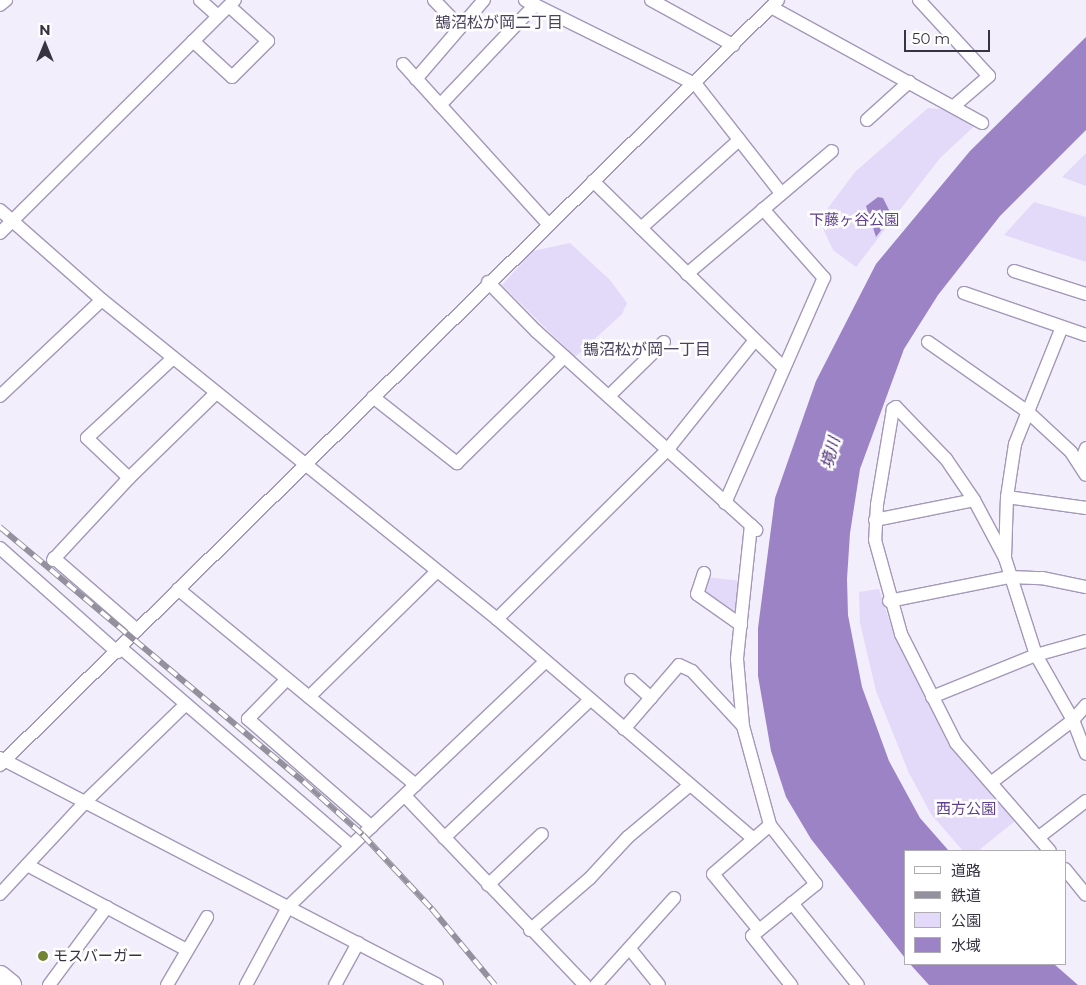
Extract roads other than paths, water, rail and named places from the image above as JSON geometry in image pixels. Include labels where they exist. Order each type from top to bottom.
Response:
[{"type":"highway","points":[[0,977],[10,985]]},
{"type":"street","points":[[0,5],[6,0]]},
{"type":"street","points":[[200,0],[218,16]]},
{"type":"street","points":[[434,0],[460,27]]},
{"type":"street","points":[[416,79],[484,0]]},
{"type":"street","points":[[651,0],[734,44]]},
{"type":"street","points":[[919,0],[989,76],[954,106]]},
{"type":"street","points":[[440,105],[530,2],[694,82],[781,193]]},
{"type":"street","points":[[0,233],[193,40],[232,3],[268,41],[232,77],[193,40]]},
{"type":"street","points":[[437,985],[86,801],[2,761],[119,650],[488,282],[774,4],[982,123]]},
{"type":"street","points":[[403,64],[548,224]]},
{"type":"street","points":[[867,120],[909,82]]},
{"type":"street","points":[[641,228],[739,140]]},
{"type":"street","points":[[687,274],[832,151]]},
{"type":"street","points":[[593,181],[784,368]]},
{"type":"street","points":[[725,503],[824,278],[763,209]]},
{"type":"street","points":[[0,210],[11,222],[102,300],[436,572],[497,619],[754,839]]},
{"type":"street","points":[[1014,271],[1086,294]]},
{"type":"street","points":[[488,282],[564,357],[753,528],[737,659],[743,726],[770,825],[816,884],[752,936],[791,985]]},
{"type":"street","points":[[964,293],[1086,335]]},
{"type":"street","points":[[0,396],[102,300]]},
{"type":"street","points":[[1062,327],[1016,444],[1007,497],[1005,558],[1009,577],[1036,655],[1073,720],[1083,740],[1086,754]]},
{"type":"street","points":[[497,619],[668,450],[755,340]]},
{"type":"street","points":[[609,396],[664,342]]},
{"type":"street","points":[[928,342],[1028,412],[1052,432],[1083,470]]},
{"type":"street","points":[[373,397],[457,463],[564,357]]},
{"type":"street","points":[[128,478],[87,438],[173,358]]},
{"type":"street","points":[[137,630],[54,559],[128,478],[216,393]]},
{"type":"street","points":[[1005,558],[974,500],[946,459],[896,407],[888,425],[875,520],[875,540],[889,601],[901,634],[956,743],[992,782],[1049,850]]},
{"type":"street","points":[[1083,470],[1086,448]]},
{"type":"street","points":[[1007,497],[1086,508]]},
{"type":"street","points":[[875,520],[974,500]]},
{"type":"street","points":[[0,548],[119,650],[138,662],[185,705],[351,846]]},
{"type":"street","points":[[309,697],[436,572]]},
{"type":"street","points":[[704,573],[697,594],[741,625]]},
{"type":"street","points":[[889,601],[1009,577],[1042,578],[1086,587]]},
{"type":"street","points":[[178,590],[416,785]]},
{"type":"street","points":[[932,697],[1036,655],[1086,641]]},
{"type":"street","points":[[246,985],[288,907],[545,662]]},
{"type":"street","points":[[624,729],[680,665],[692,671],[743,726]]},
{"type":"street","points":[[287,679],[248,719],[372,828]]},
{"type":"street","points":[[630,680],[651,698]]},
{"type":"street","points":[[444,838],[590,700]]},
{"type":"street","points":[[0,894],[86,801],[185,705]]},
{"type":"street","points":[[992,782],[1073,720],[1086,705]]},
{"type":"street","points":[[530,930],[590,878],[628,837],[690,784]]},
{"type":"street","points":[[404,796],[530,930],[585,985]]},
{"type":"street","points":[[1038,837],[1086,801]]},
{"type":"street","points":[[759,930],[713,874],[770,825]]},
{"type":"street","points":[[488,885],[542,834]]},
{"type":"street","points":[[27,865],[187,950]]},
{"type":"street","points":[[1066,870],[1085,891]]},
{"type":"street","points":[[596,985],[674,898]]},
{"type":"street","points":[[792,903],[858,985]]},
{"type":"street","points":[[49,985],[107,907]]},
{"type":"street","points":[[167,985],[207,917]]},
{"type":"street","points":[[335,985],[358,943]]},
{"type":"street","points":[[630,949],[659,985]]},
{"type":"water","name":"境川","points":[[1086,37],[1086,130],[1000,216],[938,295],[904,349],[860,469],[850,533],[847,579],[848,615],[862,687],[889,761],[920,818],[948,850],[904,850],[904,957],[811,839],[786,797],[771,751],[758,676],[758,628],[775,498],[816,381],[876,264],[970,151]]},
{"type":"water","points":[[878,197],[883,198],[892,216],[876,237],[866,206]]},
{"type":"water","points":[[911,965],[1055,965],[1078,985],[929,985]]},
{"type":"railway","points":[[0,527],[304,782],[363,835],[432,909],[495,985]]},
{"type":"place","name":"モスバーガー","points":[[43,956]]},
{"type":"district","name":"鵠沼松が岡二丁目","points":[[499,23]]},
{"type":"district","name":"鵠沼松が岡一丁目","points":[[647,350]]},
{"type":"park label","name":"下藤ヶ谷公園","points":[[854,220]]},
{"type":"park label","name":"西方公園","points":[[966,809]]}]
